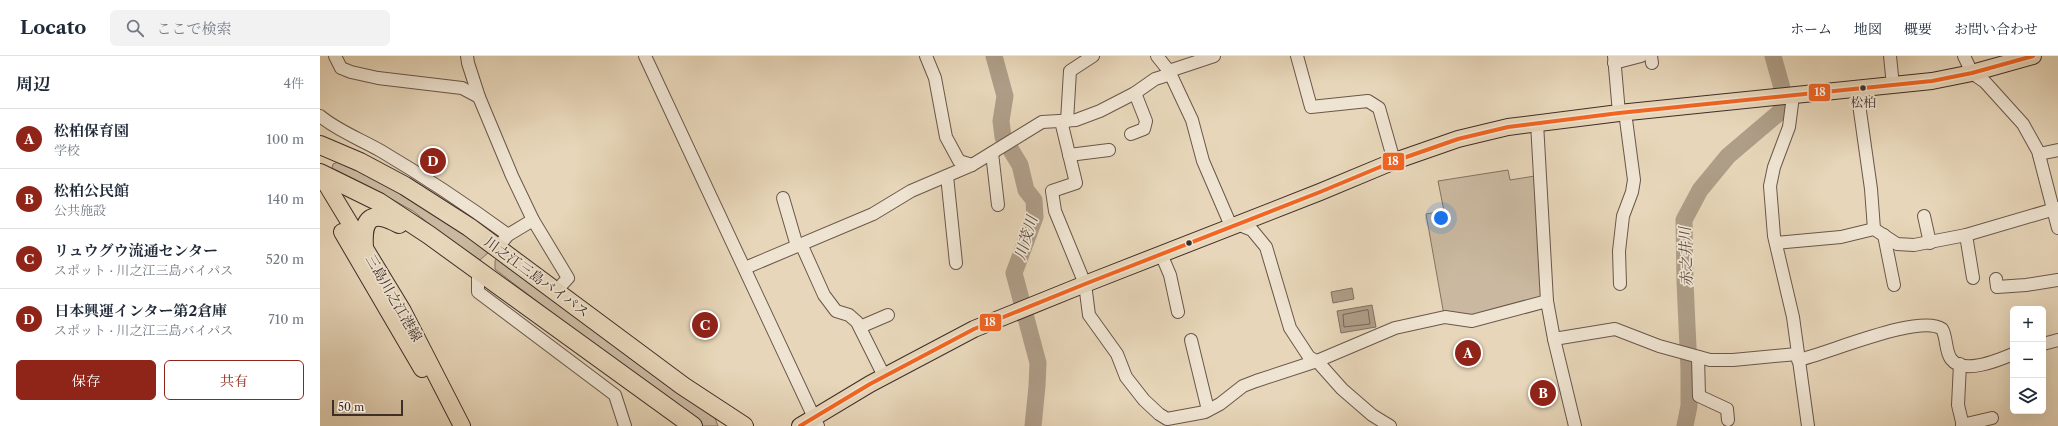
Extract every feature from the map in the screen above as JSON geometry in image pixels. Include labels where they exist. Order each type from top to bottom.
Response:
[{"type":"highway","name":"川之江三島バイパス","points":[[320,145],[360,162],[405,186],[469,227],[503,241],[556,291],[683,386],[744,426]]},
{"type":"highway","name":"川之江三島バイパス","points":[[320,173],[379,202],[478,269],[693,426]]},
{"type":"highway","points":[[364,247],[363,232],[366,224],[375,217],[382,216],[478,269]]},
{"type":"main road","points":[[800,426],[817,421],[884,376],[974,329],[1320,192],[1394,161],[1483,132],[1537,123],[1622,112],[1857,90],[1932,81],[1972,73],[2009,60],[2033,56]]},
{"type":"main road","name":"三島川之江港線","points":[[320,173],[403,311],[462,426]]},
{"type":"main road","name":"三島川之江港線","points":[[320,194],[423,370],[450,426]]},
{"type":"street","points":[[335,56],[341,68],[351,72],[378,78],[462,88],[479,97]]},
{"type":"street","points":[[467,56],[479,97],[512,176],[533,220],[568,278],[556,291]]},
{"type":"street","points":[[645,56],[817,421]]},
{"type":"street","points":[[926,56],[935,78],[946,137],[959,161],[972,165]]},
{"type":"street","points":[[1093,56],[1070,71],[1064,121],[1069,155],[1076,183],[1052,191],[1051,198],[1086,284],[1089,315],[1117,354],[1126,377],[1144,400],[1166,418]]},
{"type":"street","points":[[1157,56],[1170,73],[1192,120],[1203,161],[1234,225],[1252,230],[1266,247],[1290,328],[1308,357],[1317,362],[1342,389],[1372,415],[1390,426]]},
{"type":"street","points":[[745,268],[873,214],[911,191],[972,165],[1042,122],[1076,120],[1100,111],[1135,93],[1155,79],[1214,56]]},
{"type":"street","points":[[1297,56],[1311,106],[1368,101],[1379,108],[1394,161]]},
{"type":"street","points":[[1620,284],[1618,251],[1623,216],[1632,192],[1634,180],[1614,59],[1641,56]]},
{"type":"street","points":[[1890,56],[1893,86]]},
{"type":"street","points":[[1964,56],[1972,73],[1985,82],[2023,124],[2039,154],[2055,209],[2058,228]]},
{"type":"street","points":[[1857,90],[1871,189],[1879,232],[1894,285]]},
{"type":"street","points":[[1131,134],[1144,129],[1146,121],[1135,93]]},
{"type":"street","points":[[1794,96],[1789,127],[1774,168],[1770,186],[1776,243],[1793,317],[1797,357],[1808,426]]},
{"type":"street","points":[[320,116],[329,124],[379,150],[460,199],[503,241],[533,220]]},
{"type":"street","points":[[1537,123],[1547,301],[1554,339],[1575,426]]},
{"type":"street","points":[[1069,155],[1109,150]]},
{"type":"street","points":[[2039,154],[2058,150]]},
{"type":"street","points":[[992,153],[998,205]]},
{"type":"street","points":[[947,176],[956,263]]},
{"type":"street","points":[[783,198],[799,246],[824,294],[836,311],[849,315],[860,327],[884,376]]},
{"type":"street","points":[[1776,243],[1879,232],[1897,244],[1930,243],[1966,235],[2055,209]]},
{"type":"street","points":[[1924,216],[1930,243]]},
{"type":"street","points":[[1966,235],[1973,278]]},
{"type":"street","points":[[1161,254],[1170,275],[1178,312]]},
{"type":"street","points":[[478,269],[478,292],[615,395],[625,426]]},
{"type":"street","points":[[1996,279],[1997,287],[2026,290],[2058,280]]},
{"type":"street","points":[[1156,426],[1166,418],[1208,410],[1243,386],[1256,380],[1317,362],[1388,331],[1410,324],[1445,317],[1472,321],[1547,301]]},
{"type":"street","points":[[860,327],[888,315]]},
{"type":"street","points":[[1554,339],[1615,329],[1659,346],[1698,358],[1733,360],[1814,357],[1884,332],[1933,324],[1942,329],[1945,334],[1950,358],[1960,364],[1981,365],[2010,355]]},
{"type":"street","points":[[1191,340],[1208,410]]},
{"type":"street","points":[[2046,343],[2058,340]]},
{"type":"street","points":[[1698,358],[1699,396],[1728,409],[1728,420]]},
{"type":"street","points":[[1960,364],[1958,406],[1963,425],[1992,418]]},
{"type":"shaded area","points":[[338,162],[376,179],[444,219],[488,253],[480,260],[442,234],[413,211],[332,168],[333,164]]},
{"type":"shaded area","points":[[1508,170],[1510,180],[1535,176],[1542,298],[1474,318],[1444,315],[1426,214],[1444,211],[1438,181]]},
{"type":"shaded area","points":[[498,256],[715,418],[718,426],[702,426],[509,280],[495,269],[495,261]]},
{"type":"water","points":[[1352,288],[1354,299],[1333,303],[1331,292]]},
{"type":"water","points":[[1372,305],[1376,327],[1341,333],[1337,311]]},
{"type":"waterway","name":"川茂川","points":[[994,56],[1005,96],[1001,121],[1003,137],[1020,165],[1026,190],[1034,200],[1035,217],[1014,273],[1038,363],[1033,426]]},
{"type":"waterway","name":"赤之井川","points":[[1685,426],[1689,406],[1689,369],[1684,220],[1700,190],[1728,156],[1781,111],[1782,88],[1773,56]]},
{"type":"transit line","name":"18","points":[[800,426],[870,384],[974,329],[1392,162],[1458,139],[1508,127],[1619,113],[1932,81],[1972,73],[2033,56]]},
{"type":"place","name":"松柏","points":[[1863,88]]},
{"type":"place","name":"日本興運インター第2倉庫","points":[[433,161]]},
{"type":"place","name":"リュウグウ流通センター","points":[[705,325]]},
{"type":"place","name":"松柏保育園","points":[[1468,353]]},
{"type":"place","name":"松柏公民館","points":[[1543,393]]}]
